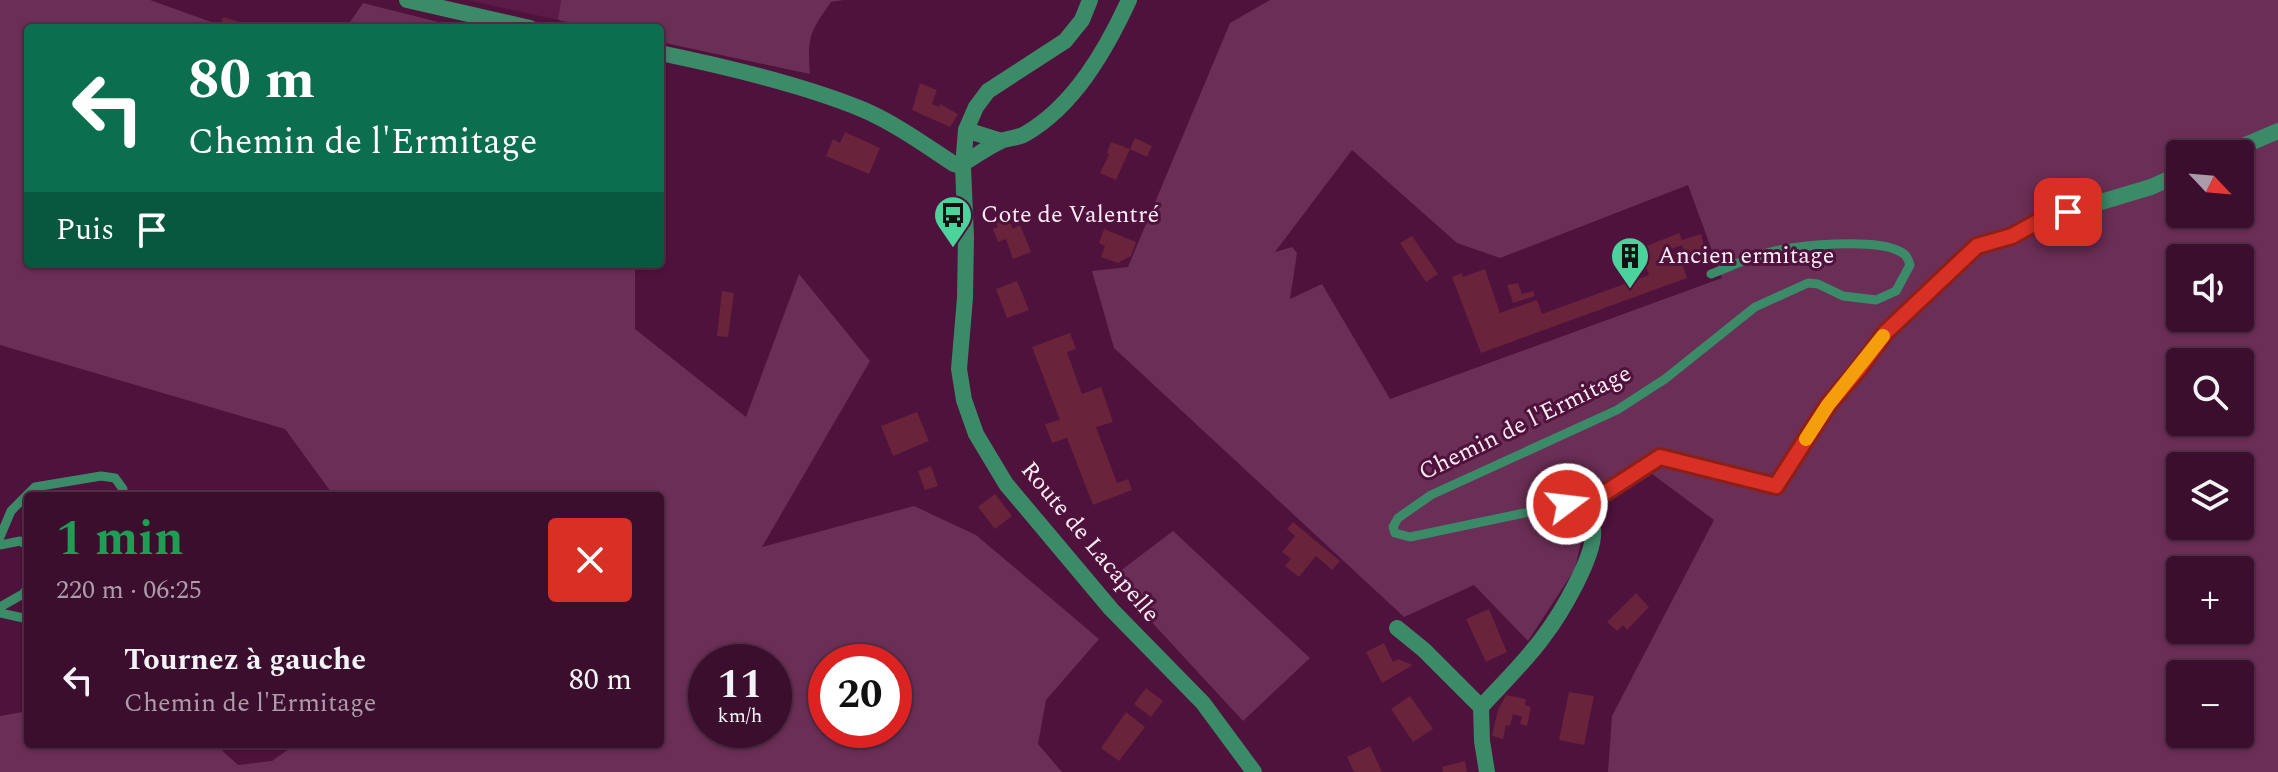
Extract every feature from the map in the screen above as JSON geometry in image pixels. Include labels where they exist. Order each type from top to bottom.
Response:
[{"type":"street","points":[[407,0],[512,24]]},
{"type":"street","points":[[1001,141],[966,130],[976,107],[988,91],[1065,41],[1082,20],[1090,0]]},
{"type":"street","points":[[664,54],[814,92],[864,110],[894,125],[954,164],[964,165],[1001,141],[1022,136],[1045,120],[1070,96],[1099,56],[1129,0]]},
{"type":"street","name":"Route de Lacapelle","points":[[966,130],[966,237],[959,369],[964,400],[976,434],[1006,484],[1026,509],[1111,609],[1203,703],[1254,772]]},
{"type":"street","points":[[2254,141],[2278,131]]},
{"type":"street","points":[[1487,772],[1481,707],[1544,636],[1583,570],[1593,543],[1593,530],[1590,517],[1583,507],[1660,457],[1776,486],[1828,405],[1886,332],[1977,246],[2012,236],[2041,220],[2166,180]]},
{"type":"street","points":[[1397,628],[1424,650],[1481,707]]},
{"type":"lane","name":"Chemin de l'Ermitage","points":[[1583,507],[1567,504],[1410,537],[1395,533],[1393,527],[1398,518],[1431,495],[1617,410],[1665,379],[1755,307],[1808,283],[1818,284],[1843,296],[1876,300],[1896,291],[1910,265],[1907,256],[1898,249],[1881,245],[1803,247],[1769,252],[1711,274]]},
{"type":"lane","points":[[30,492],[35,487],[101,476],[115,478],[123,492]]},
{"type":"lane","points":[[0,537],[11,511],[24,498]]},
{"type":"lane","points":[[0,545],[20,541],[24,544]]},
{"type":"lane","points":[[0,610],[24,593]]},
{"type":"lane","points":[[0,610],[24,618]]},
{"type":"shaded area","points":[[0,0],[150,0],[217,24],[24,24],[24,268],[635,268],[635,329],[746,417],[799,274],[870,361],[762,547],[914,506],[976,535],[1099,639],[1046,700],[1038,744],[1062,772],[0,772],[0,716],[24,712],[24,748],[219,748],[238,765],[272,761],[290,748],[664,748],[664,492],[331,492],[285,429],[0,345]]},
{"type":"shaded area","points":[[467,0],[561,0],[558,20]]},
{"type":"shaded area","points":[[561,0],[844,0],[831,2],[814,28],[809,51],[810,74],[664,43],[664,24],[576,24],[558,20]]},
{"type":"shaded area","points":[[1270,0],[2278,0],[2278,772],[1608,772],[1612,716],[1714,520],[1636,462],[1578,499],[1584,527],[1575,569],[1528,641],[1474,585],[1404,617],[1114,348],[1092,271],[1128,267],[1230,23]],"holes":[[[1352,150],[1457,243],[1500,258],[1688,185],[1722,278],[1390,399],[1322,284],[1290,299],[1297,253],[1292,247],[1275,252]]]},
{"type":"shaded area","points":[[363,3],[446,24],[349,24]]},
{"type":"shaded area","points":[[1173,531],[1310,658],[1243,721],[1111,578]]},
{"type":"building","points":[[223,17],[248,24],[220,24]]},
{"type":"building","points":[[920,83],[937,90],[932,104],[939,107],[940,104],[958,114],[950,127],[912,110]]},
{"type":"building","points":[[845,132],[880,148],[869,174],[826,156],[833,139],[840,143]]},
{"type":"building","points":[[1135,138],[1152,146],[1147,157],[1130,149]]},
{"type":"building","points":[[1111,142],[1130,149],[1116,180],[1100,173]]},
{"type":"building","points":[[1014,211],[1018,219],[1010,222],[1013,229],[1020,225],[1031,252],[1013,259],[1006,239],[998,242],[993,229],[998,227],[994,219]]},
{"type":"building","points":[[1104,229],[1136,242],[1131,256],[1118,263],[1101,257],[1105,246],[1099,243]]},
{"type":"building","name":"Ancien ermitage","points":[[1679,233],[1682,240],[1701,234],[1708,262],[1689,266],[1682,245],[1671,249],[1677,265],[1682,263],[1687,278],[1481,353],[1452,277],[1462,273],[1463,277],[1485,269],[1500,313],[1537,300],[1542,314],[1649,275],[1639,249]]},
{"type":"building","points":[[1412,236],[1438,274],[1426,282],[1400,243]]},
{"type":"building","points":[[1017,281],[1029,310],[1007,318],[996,289]]},
{"type":"building","points":[[1518,283],[1522,294],[1533,291],[1535,296],[1513,303],[1507,285]]},
{"type":"building","points":[[722,291],[734,293],[728,337],[717,336]]},
{"type":"building","points":[[1070,333],[1076,349],[1067,352],[1082,394],[1101,387],[1113,422],[1096,427],[1117,483],[1128,479],[1132,490],[1093,505],[1067,438],[1052,443],[1045,424],[1060,420],[1032,347]]},
{"type":"building","points":[[917,412],[929,441],[893,456],[881,426]]},
{"type":"building","points":[[931,466],[938,486],[925,490],[918,471]]},
{"type":"building","points":[[995,494],[1012,516],[995,529],[978,507]]},
{"type":"building","points":[[1293,522],[1340,561],[1332,570],[1316,556],[1299,577],[1285,566],[1291,559],[1282,552],[1295,536],[1287,529]]},
{"type":"building","points":[[1636,593],[1649,607],[1627,630],[1623,625],[1617,631],[1607,622]]},
{"type":"building","points":[[1489,609],[1507,652],[1486,662],[1466,619]]},
{"type":"building","points":[[1384,643],[1393,662],[1398,659],[1413,665],[1382,683],[1366,652]]},
{"type":"building","points":[[1146,688],[1163,701],[1151,717],[1134,704]]},
{"type":"building","points":[[1569,692],[1594,696],[1584,745],[1559,740]]},
{"type":"building","points":[[1506,695],[1526,699],[1525,705],[1531,707],[1527,726],[1520,724],[1522,717],[1513,714],[1510,726],[1506,725],[1503,739],[1492,736],[1498,710]]},
{"type":"building","points":[[1410,696],[1433,729],[1413,742],[1391,709]]},
{"type":"building","points":[[1126,712],[1145,727],[1119,761],[1101,748]]},
{"type":"building","points":[[1370,746],[1382,772],[1354,772],[1347,757]]},
{"type":"building","points":[[1465,761],[1467,772],[1443,772],[1442,767]]},
{"type":"slow traffic","points":[[1806,439],[1828,405],[1883,336]]},
{"type":"place","name":"Cote de Valentré","points":[[953,249]]},
{"type":"place","name":"Ancien ermitage","points":[[1630,290]]},
{"type":"route","points":[[1567,504],[1583,507],[1660,457],[1776,486],[1828,405],[1886,332],[1977,246],[2012,236],[2041,220],[2068,212]]}]
